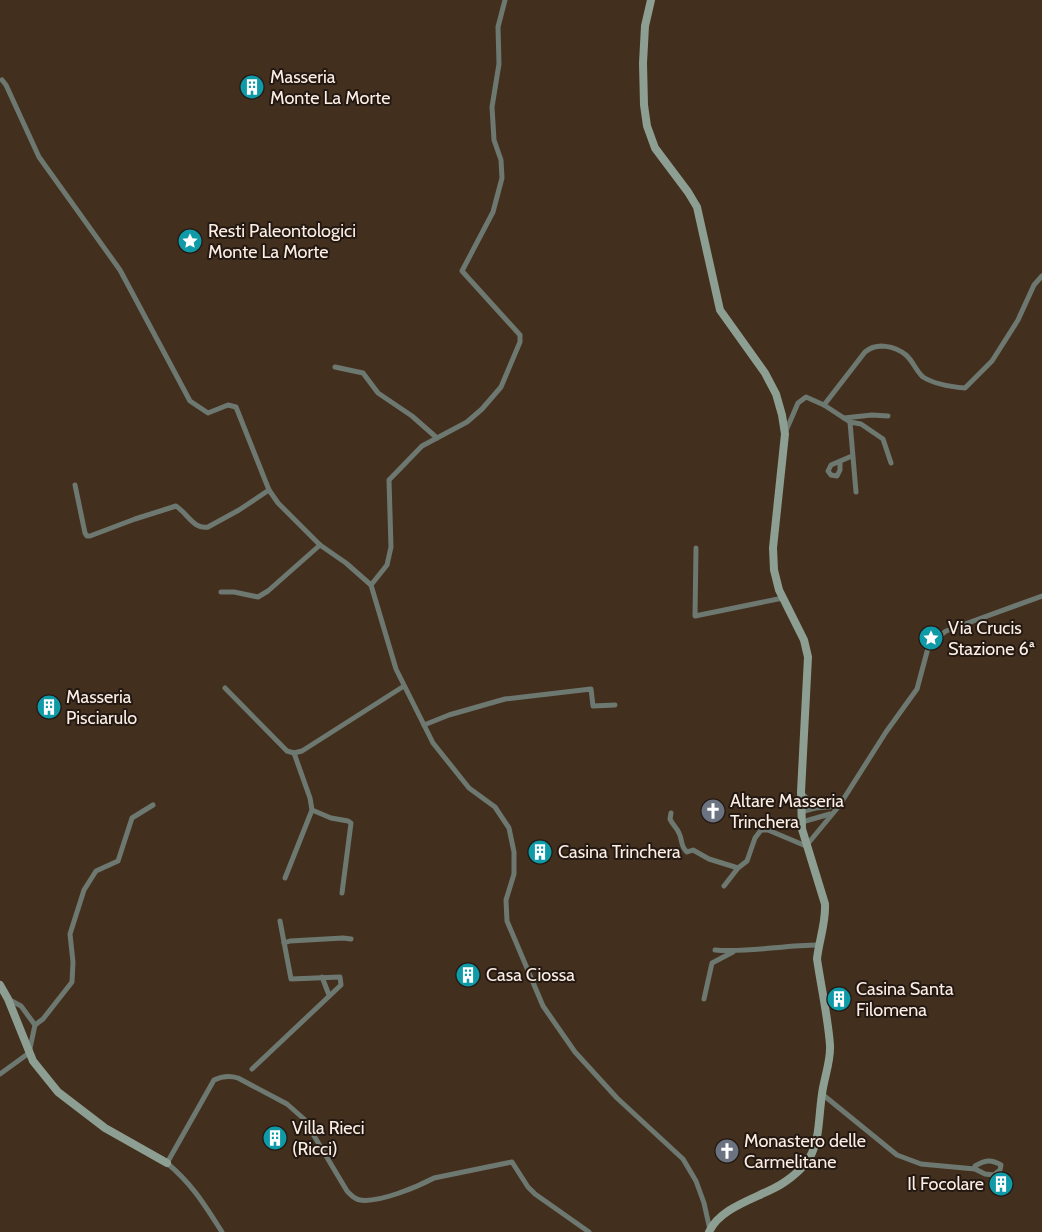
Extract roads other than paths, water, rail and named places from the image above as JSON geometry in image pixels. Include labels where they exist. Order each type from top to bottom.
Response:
[{"type":"main road","points":[[651,0],[645,26],[643,63],[644,105],[647,126],[654,148],[688,192],[697,207],[720,310],[765,374],[782,415],[785,434],[773,548],[774,570],[779,590],[804,640],[808,657],[801,812],[806,846],[825,904],[826,917],[818,945],[817,959],[830,1046],[817,1142],[808,1160],[795,1174],[780,1185],[728,1210],[709,1231]]},
{"type":"main road","points":[[0,985],[8,999],[29,1053],[44,1077],[65,1098],[105,1128],[167,1163]]},
{"type":"street","points":[[371,585],[387,565],[391,547],[389,480],[422,446],[467,422],[482,409],[501,387],[520,342],[520,335],[462,271],[493,212],[502,178],[501,160],[494,140],[492,107],[499,64],[498,27],[504,0]]},
{"type":"street","points":[[2,80],[39,157],[120,270],[190,401],[208,413],[228,405],[236,407],[268,490],[278,503],[320,545],[346,563],[371,585],[396,669],[433,743],[469,788],[496,807],[509,828],[514,852],[514,874],[506,900],[507,921],[543,1006],[575,1052],[616,1098],[683,1159],[696,1181],[704,1203],[709,1231]]},
{"type":"street","points":[[824,405],[866,352],[875,346],[884,346],[906,355],[925,378],[958,388],[965,388],[992,361],[1018,320],[1034,285],[1042,276]]},
{"type":"street","points":[[335,367],[363,373],[378,392],[412,416],[437,438]]},
{"type":"street","points":[[785,434],[798,403],[806,397],[824,405],[850,422],[861,424],[883,438],[891,462]]},
{"type":"street","points":[[844,418],[872,415],[888,416]]},
{"type":"street","points":[[850,422],[856,492]]},
{"type":"street","points":[[840,461],[852,456]]},
{"type":"street","points":[[75,485],[87,536],[176,506],[197,526],[202,528],[208,527],[239,510],[268,490]]},
{"type":"street","points":[[221,592],[234,592],[258,597],[268,591],[320,545]]},
{"type":"street","points":[[696,548],[695,616],[783,598]]},
{"type":"street","points":[[724,886],[747,860],[761,830],[768,830],[806,846],[830,814],[839,806],[886,732],[917,689],[928,648],[933,641],[946,631],[1042,596]]},
{"type":"street","points":[[225,688],[287,751],[294,753],[302,750],[404,686]]},
{"type":"street","points":[[424,725],[505,699],[591,689],[594,706],[614,705]]},
{"type":"street","points":[[286,878],[312,810],[310,798],[294,753]]},
{"type":"street","points":[[802,792],[815,808]]},
{"type":"street","points":[[0,1074],[29,1053],[35,1025],[43,1019],[72,982],[73,962],[70,934],[84,890],[96,871],[118,861],[132,818],[152,805]]},
{"type":"street","points":[[801,812],[815,808],[839,806]]},
{"type":"street","points":[[312,810],[351,823],[342,893]]},
{"type":"street","points":[[671,813],[670,819],[679,833],[682,848],[687,852],[693,850],[709,859],[738,868]]},
{"type":"street","points":[[802,822],[830,814]]},
{"type":"street","points":[[252,1069],[341,985],[340,977],[291,979],[280,921]]},
{"type":"street","points":[[284,943],[290,941],[351,939]]},
{"type":"street","points":[[715,950],[734,952],[787,946],[818,945]]},
{"type":"street","points":[[704,999],[712,963],[734,952]]},
{"type":"street","points":[[322,977],[329,995]]},
{"type":"street","points":[[8,999],[21,1006],[35,1025]]},
{"type":"street","points":[[222,1232],[193,1187],[167,1163],[214,1080],[220,1077],[231,1076],[287,1104],[304,1119],[347,1191],[356,1198],[367,1200],[387,1196],[434,1178],[512,1162],[528,1187],[589,1232]]},
{"type":"street","points":[[822,1094],[897,1155],[921,1164],[975,1169],[985,1174],[994,1175],[1000,1170],[1001,1164],[993,1160],[984,1161],[976,1166],[975,1169]]},
{"type":"place","name":"Masseria Monte La Morte","points":[[252,87]]},
{"type":"place","name":"Resti Paleontologici Monte La Morte","points":[[190,241]]},
{"type":"place","name":"Via Crucis Stazione 6ª","points":[[931,638]]},
{"type":"place","name":"Masseria Pisciarulo","points":[[49,707]]},
{"type":"place","name":"Altare Masseria Trinchera","points":[[713,811]]},
{"type":"place","name":"Casina Trinchera","points":[[540,852]]},
{"type":"place","name":"Casa Ciossa","points":[[468,975]]},
{"type":"place","name":"Casina Santa Filomena","points":[[839,999]]},
{"type":"place","name":"Villa Rieci (Ricci)","points":[[275,1138]]},
{"type":"place","name":"Monastero delle Carmelitane","points":[[727,1151]]},
{"type":"place","name":"Il Focolare","points":[[1001,1184]]}]
